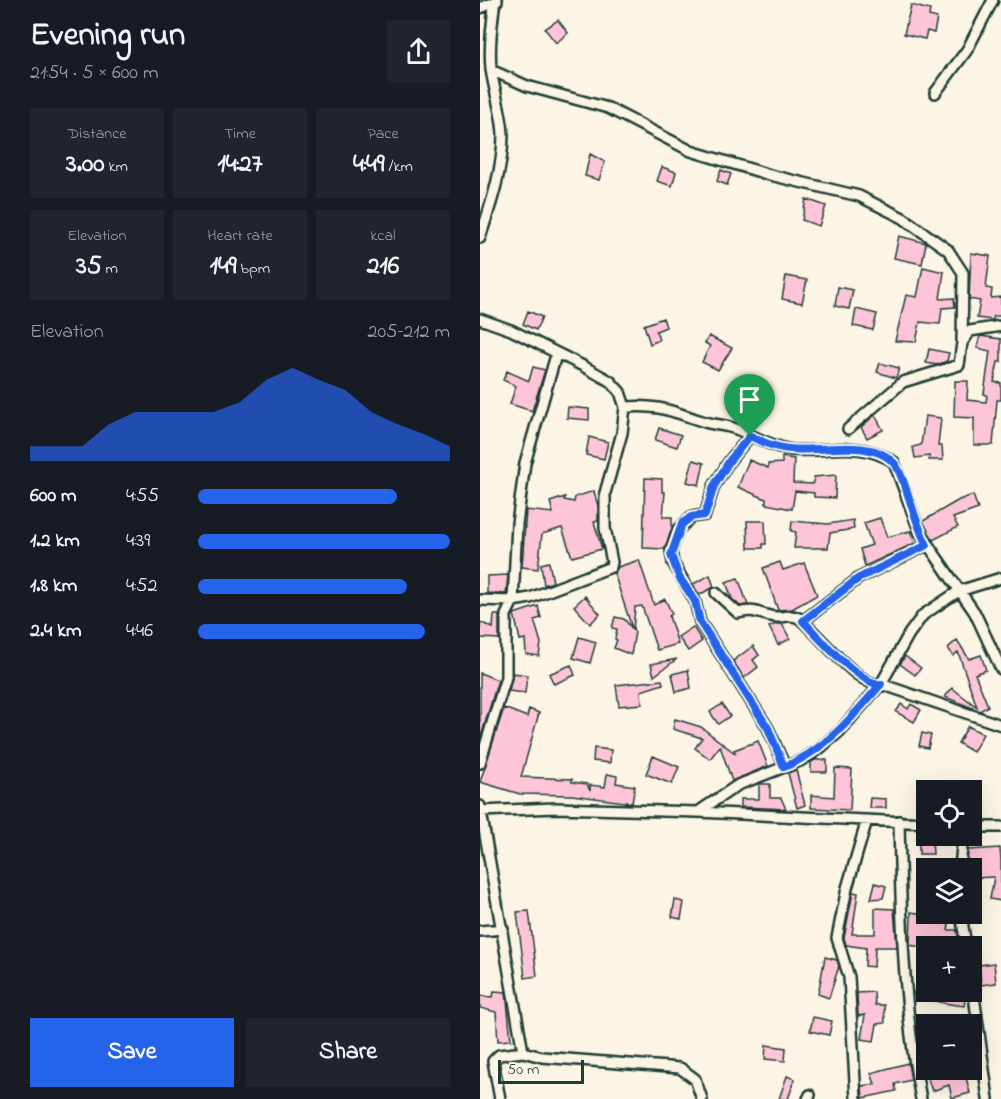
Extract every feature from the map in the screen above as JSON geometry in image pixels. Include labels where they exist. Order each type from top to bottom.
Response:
[{"type":"street","points":[[935,93],[967,50],[993,0]]},
{"type":"street","points":[[480,8],[497,1]]},
{"type":"street","points":[[480,238],[493,196],[503,132],[491,70],[490,36],[497,1]]},
{"type":"street","points":[[491,70],[527,86],[608,108],[691,151],[770,175],[859,196],[903,218],[932,236],[948,250],[960,267],[964,279],[962,344],[958,365],[903,382],[848,429]]},
{"type":"street","points":[[480,319],[529,338],[556,355],[610,381],[620,392],[625,407],[622,433],[606,493],[605,528],[611,567],[530,598],[513,601],[480,600]]},
{"type":"street","points":[[962,344],[972,329],[1001,326]]},
{"type":"street","points":[[480,762],[506,677],[506,615],[513,601],[517,524],[525,463],[556,355]]},
{"type":"street","points":[[625,407],[650,405],[666,408],[706,422],[736,428],[750,436],[792,450],[865,449],[889,459],[897,468],[920,533],[975,613],[1001,669]]},
{"type":"street","points":[[750,436],[730,460],[714,486],[705,515],[691,517],[682,524],[671,555],[679,577],[695,601],[700,622],[764,719],[784,767]]},
{"type":"street","points":[[803,621],[859,578],[927,545]]},
{"type":"street","points":[[698,812],[738,785],[784,767],[818,750],[840,731],[881,684],[909,634],[923,615],[959,591],[1001,578]]},
{"type":"street","points":[[716,593],[738,613],[751,609],[776,617],[793,615],[803,621],[849,667],[874,684],[881,684],[1001,725]]},
{"type":"street","points":[[523,1052],[480,809],[555,808],[698,812],[916,822]]},
{"type":"street","points":[[856,1099],[849,977],[837,938],[847,888],[867,820]]},
{"type":"street","points":[[899,820],[901,918],[911,1033],[921,1099]]},
{"type":"street","points":[[982,827],[1001,827]]},
{"type":"street","points":[[480,931],[503,929]]},
{"type":"street","points":[[975,1002],[988,1099]]},
{"type":"street","points":[[500,1099],[494,1061],[499,1056],[523,1052],[542,1057],[680,1068],[690,1072],[695,1079],[702,1099]]},
{"type":"building","points":[[911,5],[930,10],[929,16],[937,18],[934,33],[927,31],[925,39],[904,34]]},
{"type":"building","points":[[558,20],[568,33],[556,43],[545,29]]},
{"type":"building","points":[[590,154],[605,162],[599,180],[585,176]]},
{"type":"building","points":[[662,167],[676,172],[672,186],[657,181]]},
{"type":"building","points":[[721,170],[731,174],[727,185],[717,181]]},
{"type":"building","points":[[806,199],[826,206],[819,226],[802,220]]},
{"type":"building","points":[[899,236],[926,243],[922,264],[894,258]]},
{"type":"building","points":[[971,253],[990,256],[986,288],[992,289],[991,298],[1001,297],[1001,316],[994,316],[993,320],[977,318],[980,301],[969,299]]},
{"type":"building","points":[[923,267],[944,272],[940,299],[954,298],[955,307],[942,308],[940,324],[920,322],[916,342],[895,341],[906,295],[917,297]]},
{"type":"building","points":[[786,276],[807,280],[802,303],[782,299]]},
{"type":"building","points":[[838,287],[853,290],[849,309],[835,306]]},
{"type":"building","points":[[856,309],[877,314],[873,330],[853,326]]},
{"type":"building","points":[[528,311],[542,317],[536,330],[523,324]]},
{"type":"building","points":[[663,318],[666,327],[656,331],[659,340],[650,344],[644,325]]},
{"type":"building","points":[[709,336],[732,348],[718,370],[702,362],[710,346],[705,343]]},
{"type":"building","points":[[980,336],[1001,339],[1001,362],[998,362],[994,382],[1001,383],[1001,400],[997,400],[993,445],[974,445],[974,418],[954,417],[955,381],[968,381],[967,400],[986,402],[987,395],[984,394],[990,351],[977,348]]},
{"type":"building","points":[[929,349],[949,353],[947,361],[937,365],[926,363]]},
{"type":"building","points":[[880,363],[899,368],[896,378],[877,372]]},
{"type":"building","points":[[533,367],[545,370],[532,411],[510,404],[516,386],[503,380],[507,371],[529,381]]},
{"type":"building","points":[[750,379],[771,388],[767,399],[746,390]]},
{"type":"building","points":[[568,407],[589,409],[589,420],[567,418]]},
{"type":"building","points":[[875,415],[883,430],[867,438],[861,427]]},
{"type":"building","points":[[925,416],[941,418],[938,446],[942,446],[943,460],[929,460],[929,456],[915,458],[913,447],[921,445]]},
{"type":"building","points":[[659,428],[681,435],[677,447],[655,440]]},
{"type":"building","points":[[589,437],[608,442],[604,459],[586,455]]},
{"type":"building","points":[[782,457],[794,459],[793,483],[813,484],[814,477],[836,475],[835,498],[814,497],[814,493],[795,491],[792,509],[766,504],[766,499],[738,487],[749,460],[768,468],[768,464],[782,463]]},
{"type":"building","points":[[693,460],[704,463],[699,485],[687,482]]},
{"type":"building","points":[[645,478],[662,479],[662,492],[665,492],[663,517],[672,517],[672,528],[665,549],[643,548]]},
{"type":"building","points":[[594,491],[598,506],[598,521],[594,522],[602,549],[572,557],[562,528],[542,534],[538,569],[522,567],[526,510],[553,513],[550,502],[565,497],[564,500],[574,502],[575,497]]},
{"type":"building","points":[[973,495],[978,509],[953,518],[958,527],[933,540],[923,521],[959,500]]},
{"type":"building","points":[[880,518],[887,537],[910,531],[915,543],[865,566],[860,549],[872,545],[864,523]]},
{"type":"building","points":[[853,520],[854,529],[830,533],[828,548],[794,548],[796,532],[791,531],[792,521],[828,524]]},
{"type":"building","points":[[747,521],[765,521],[766,544],[763,544],[763,548],[748,548]]},
{"type":"building","points":[[639,560],[654,605],[665,599],[672,614],[669,616],[678,644],[657,650],[642,606],[635,607],[633,631],[614,573],[618,567]]},
{"type":"building","points":[[549,562],[553,582],[544,585],[541,564]]},
{"type":"building","points":[[780,562],[783,570],[804,563],[817,595],[792,609],[778,610],[763,568]]},
{"type":"building","points":[[508,575],[506,594],[487,593],[487,576]]},
{"type":"building","points":[[710,575],[714,587],[699,595],[693,584]]},
{"type":"building","points":[[738,578],[748,605],[740,606],[732,599],[726,582]]},
{"type":"building","points":[[585,596],[600,614],[590,624],[574,606]]},
{"type":"building","points":[[538,606],[541,618],[534,620],[541,643],[539,656],[526,654],[525,639],[520,640],[514,614]]},
{"type":"building","points":[[494,615],[499,615],[499,639],[480,638],[480,622],[493,628]]},
{"type":"building","points":[[615,617],[624,619],[635,632],[631,655],[614,648],[617,640],[615,639],[617,629],[612,628]]},
{"type":"building","points":[[782,624],[790,639],[778,645],[769,627]]},
{"type":"building","points":[[693,627],[702,641],[688,651],[678,637]]},
{"type":"building","points":[[579,637],[596,642],[590,663],[573,658]]},
{"type":"building","points":[[957,640],[969,659],[981,655],[986,670],[975,674],[988,706],[980,711],[945,697],[952,688],[977,707],[958,652],[953,656],[948,648]]},
{"type":"building","points":[[753,646],[759,655],[753,660],[758,667],[744,678],[733,661]]},
{"type":"building","points":[[905,656],[921,668],[915,675],[900,664]]},
{"type":"building","points":[[677,659],[654,676],[651,664]]},
{"type":"building","points":[[571,665],[575,675],[554,684],[549,674]]},
{"type":"building","points":[[688,670],[691,688],[676,692],[672,674]]},
{"type":"building","points":[[480,673],[498,680],[480,740]]},
{"type":"building","points":[[513,673],[527,675],[525,693],[509,691]]},
{"type":"building","points":[[662,680],[663,684],[641,691],[642,704],[619,706],[616,685]]},
{"type":"building","points":[[722,704],[730,716],[718,724],[710,712]]},
{"type":"building","points":[[901,704],[908,709],[911,704],[921,710],[914,722],[896,712]]},
{"type":"building","points":[[504,708],[527,717],[529,709],[539,713],[521,777],[572,779],[572,782],[587,784],[590,791],[590,785],[605,787],[607,774],[617,776],[616,783],[635,786],[632,803],[572,795],[520,794],[480,782]]},
{"type":"building","points":[[675,719],[701,727],[736,754],[734,750],[758,741],[768,766],[732,781],[720,746],[710,759],[695,748],[702,738],[673,729]]},
{"type":"building","points":[[968,726],[983,734],[973,752],[958,743]]},
{"type":"building","points":[[922,733],[931,735],[928,748],[919,746]]},
{"type":"building","points":[[594,748],[611,750],[610,763],[593,761]]},
{"type":"building","points":[[653,756],[679,767],[672,784],[646,774]]},
{"type":"building","points":[[827,760],[827,772],[811,772],[811,762]]},
{"type":"building","points":[[835,768],[852,769],[850,810],[811,808],[811,795],[834,797]]},
{"type":"building","points":[[796,770],[805,805],[797,808],[788,773]]},
{"type":"building","points":[[759,784],[770,784],[770,798],[781,798],[786,809],[741,807],[741,799],[759,799]]},
{"type":"building","points":[[870,798],[886,799],[886,808],[869,808]]},
{"type":"building","points":[[919,846],[932,846],[933,854],[919,854]]},
{"type":"building","points":[[1000,848],[1001,901],[990,899],[994,877],[982,878],[982,858],[968,858],[968,850]]},
{"type":"building","points":[[875,883],[886,886],[883,898],[871,899]]},
{"type":"building","points":[[853,892],[858,893],[852,934],[875,934],[875,908],[894,909],[897,947],[875,947],[874,967],[865,966],[866,948],[846,945],[844,938]]},
{"type":"building","points":[[675,900],[684,902],[681,919],[672,917]]},
{"type":"building","points":[[529,911],[537,976],[525,978],[517,912]]},
{"type":"building","points":[[911,912],[916,913],[916,924],[949,924],[948,930],[957,930],[958,936],[916,936],[916,946],[910,945]]},
{"type":"building","points":[[825,957],[837,960],[839,966],[829,998],[818,994]]},
{"type":"building","points":[[994,963],[996,983],[982,985],[982,965]]},
{"type":"building","points":[[494,991],[506,992],[511,1040],[498,1041],[496,1012],[480,1008],[480,996],[493,997]]},
{"type":"building","points":[[874,992],[875,1005],[884,1005],[885,1023],[877,1024],[874,1041],[861,1039],[865,1015],[858,1016],[857,993]]},
{"type":"building","points":[[939,1002],[965,1002],[964,1006]]},
{"type":"building","points":[[813,1017],[832,1021],[829,1035],[810,1031]]},
{"type":"building","points":[[766,1045],[786,1048],[785,1061],[765,1059]]},
{"type":"building","points":[[908,1063],[911,1080],[895,1084],[896,1091],[863,1098],[862,1086],[875,1084],[871,1073]]},
{"type":"building","points":[[787,1076],[795,1079],[788,1099],[779,1099]]},
{"type":"building","points":[[928,1080],[967,1080],[970,1093],[952,1098],[949,1085],[932,1091]]},
{"type":"route","points":[[750,436],[792,450],[865,449],[894,462],[920,533],[927,545],[859,578],[803,621],[849,667],[874,684],[881,684],[840,731],[818,750],[784,767],[768,728],[749,695],[700,622],[695,601],[679,577],[671,555],[678,530],[687,519],[705,515],[714,486],[730,460],[750,436]]}]
